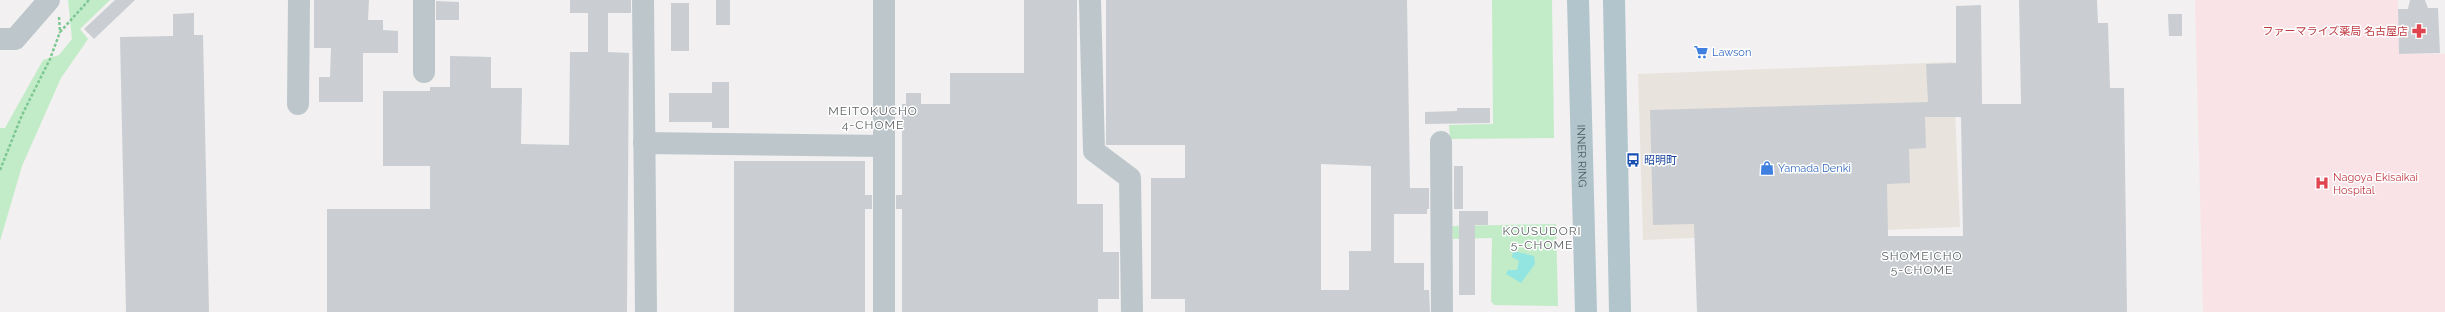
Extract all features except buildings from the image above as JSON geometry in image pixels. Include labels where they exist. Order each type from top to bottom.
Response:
[{"type":"main road","name":"INNER RING","points":[[1578,0],[1586,312]]},
{"type":"main road","points":[[1614,0],[1620,312]]},
{"type":"street","points":[[298,104],[299,0]]},
{"type":"street","points":[[424,0],[424,72]]},
{"type":"street","points":[[643,0],[646,312]]},
{"type":"street","points":[[884,0],[884,312]]},
{"type":"street","points":[[1090,0],[1094,151],[1130,178],[1132,312]]},
{"type":"street","points":[[1578,0],[1591,0]]},
{"type":"street","points":[[0,39],[15,39],[54,8]]},
{"type":"street","points":[[1441,142],[1442,312]]},
{"type":"street","points":[[644,143],[884,146]]},
{"type":"path","points":[[0,170],[22,115],[50,59],[60,32],[89,0]]},
{"type":"path","points":[[54,8],[60,32]]},
{"type":"shaded area","name":"Nagoya Ekisaikai Hospital","points":[[2195,0],[2398,0],[2399,54],[2445,54],[2445,312],[2203,312]]},
{"type":"shaded area","points":[[1953,62],[1960,227],[1643,240],[1638,74]]},
{"type":"green space","points":[[68,0],[110,0],[80,29],[88,39],[61,78],[22,166],[0,241],[0,128],[5,128],[43,60],[59,55],[72,39]]},
{"type":"green space","points":[[1492,0],[1552,0],[1554,138],[1450,139],[1449,125],[1493,124]]},
{"type":"green space","points":[[1556,224],[1558,306],[1494,305],[1491,301],[1492,238],[1453,239],[1452,226]]},
{"type":"water","points":[[1513,251],[1534,256],[1535,264],[1521,283],[1506,274],[1508,270],[1517,270],[1519,261],[1512,257]]},
{"type":"place","name":"ファーマライズ薬局 名古屋店","points":[[2419,31]]},
{"type":"place","name":"Lawson","points":[[1701,52]]},
{"type":"place","name":"昭明町","points":[[1633,160]]},
{"type":"place","name":"Yamada Denki","points":[[1767,168]]},
{"type":"place","name":"Nagoya Ekisaikai Hospital","points":[[2322,183]]},
{"type":"district","name":"MEITOKUCHO 4-CHOME","points":[[873,118]]},
{"type":"district","name":"KOUSUDORI 5-CHOME","points":[[1542,238]]},
{"type":"district","name":"SHOMEICHO 5-CHOME","points":[[1922,263]]}]
